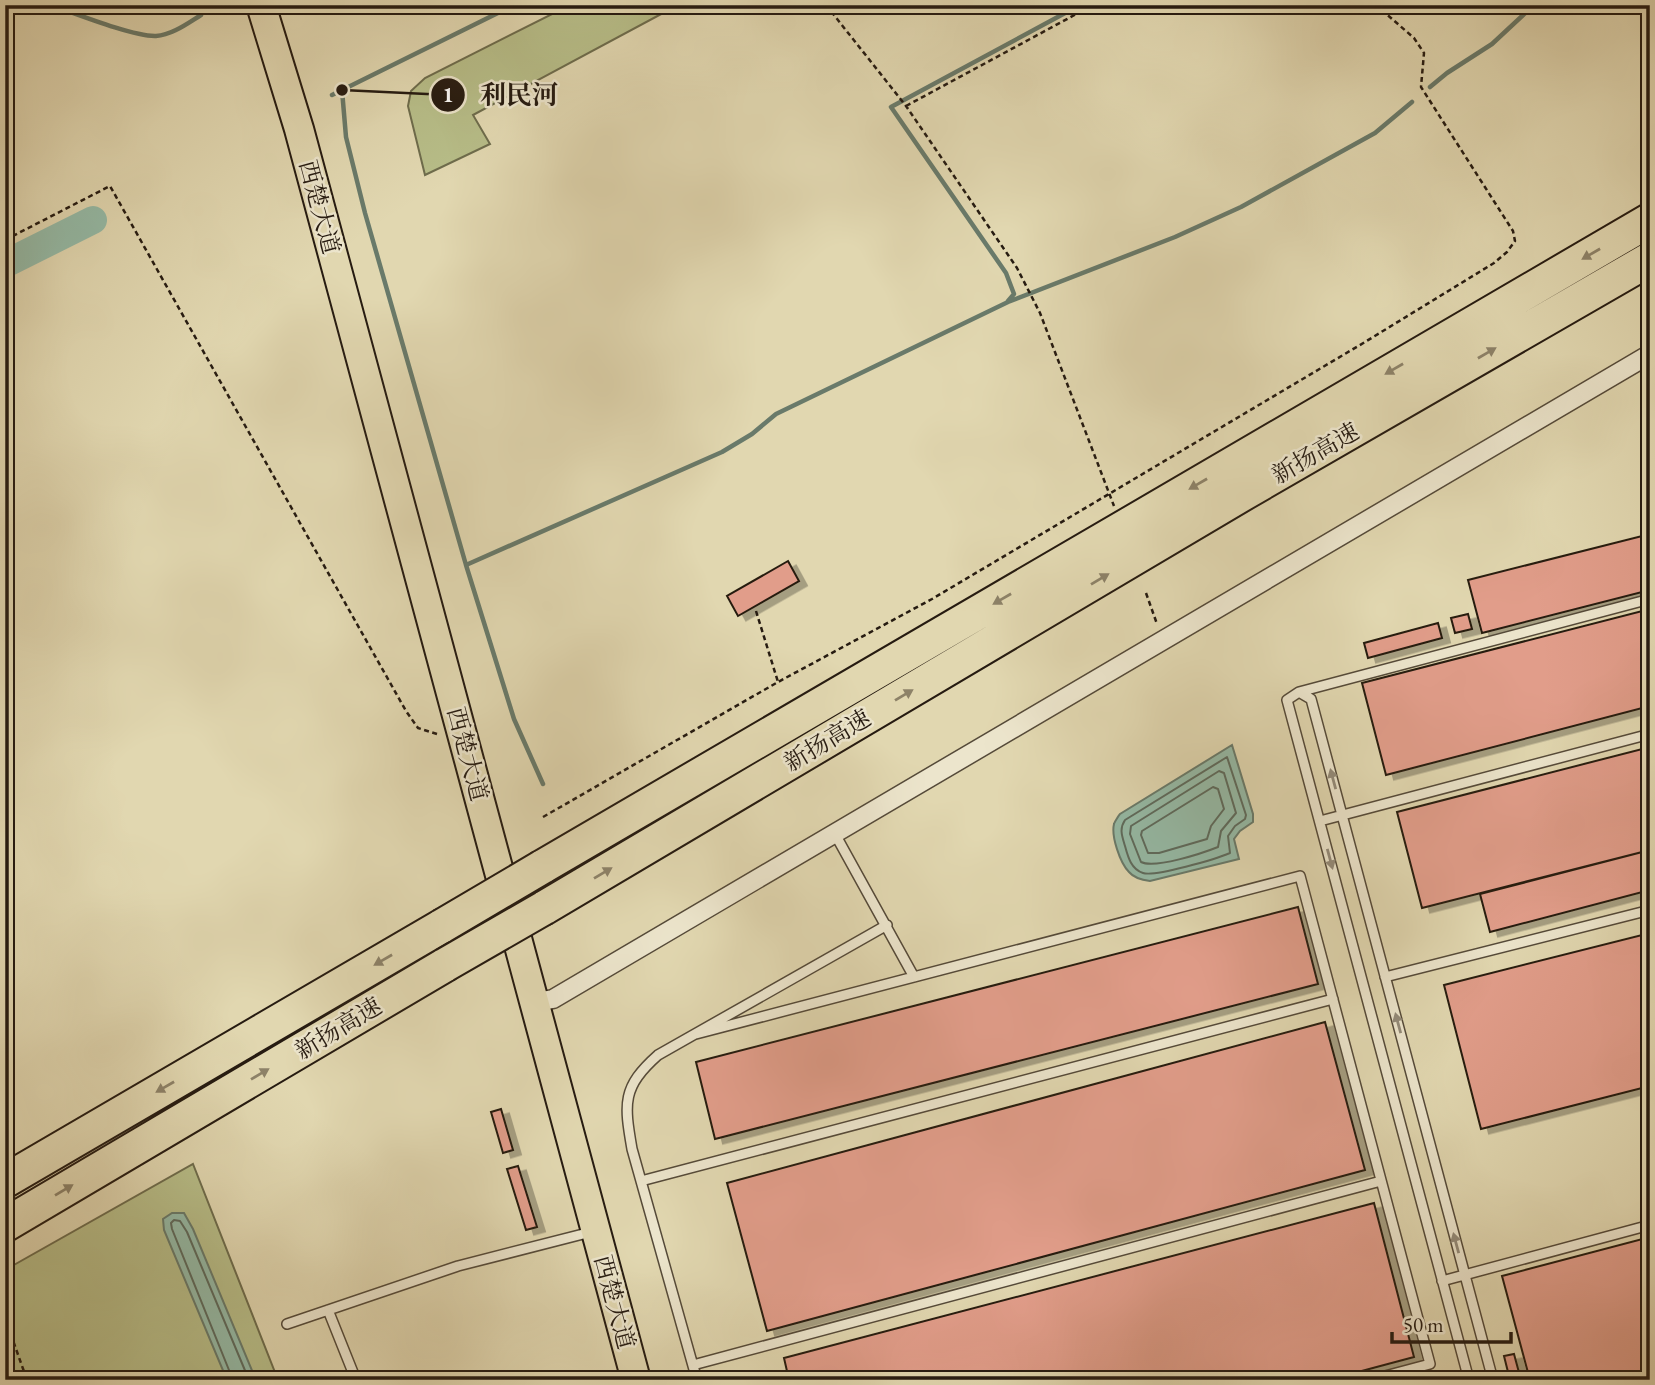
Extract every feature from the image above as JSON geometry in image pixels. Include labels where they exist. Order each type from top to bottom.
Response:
[{"type":"highway","name":"新扬高速","points":[[5,1181],[1650,220]]},
{"type":"highway","name":"新扬高速","points":[[5,1225],[1241,495],[1650,259]]},
{"type":"main road","points":[[243,5],[299,128]]},
{"type":"main road","points":[[261,5],[299,128]]},
{"type":"main road","name":"西楚大道","points":[[299,128],[636,1380]]},
{"type":"street","points":[[273,5],[299,128]]},
{"type":"street","points":[[536,1002],[553,999],[1650,354]]},
{"type":"lane","points":[[1469,1380],[1287,700],[1299,692],[1650,599]]},
{"type":"lane","points":[[1299,692],[1311,699],[1493,1380]]},
{"type":"lane","points":[[1320,821],[1650,734]]},
{"type":"lane","points":[[835,834],[914,977]]},
{"type":"lane","points":[[696,1034],[1300,876],[1430,1364],[1370,1380]]},
{"type":"lane","points":[[1385,977],[1650,910]]},
{"type":"lane","points":[[697,1380],[632,1149],[627,1119],[629,1089],[640,1071],[658,1055],[887,925]]},
{"type":"lane","points":[[641,1181],[1333,999]]},
{"type":"lane","points":[[693,1365],[1381,1181]]},
{"type":"lane","points":[[1442,1281],[1650,1225]]},
{"type":"lane","points":[[287,1324],[458,1266],[597,1231]]},
{"type":"lane","points":[[328,1310],[356,1380]]},
{"type":"path","points":[[826,5],[906,106],[1017,268],[1040,313],[1117,512]]},
{"type":"path","points":[[906,106],[1093,5]]},
{"type":"path","points":[[543,817],[778,682],[932,599],[1365,342],[1494,263],[1507,252],[1515,241],[1513,231],[1420,87],[1424,53],[1414,38],[1376,5]]},
{"type":"path","points":[[5,240],[110,186],[406,711],[418,728],[438,734]]},
{"type":"path","points":[[1146,593],[1162,641]]},
{"type":"path","points":[[756,611],[778,682]]},
{"type":"path","points":[[5,1318],[27,1380]]},
{"type":"shaded area","points":[[570,5],[678,5],[473,115],[490,144],[425,175],[408,106],[411,91],[425,78]]},
{"type":"shaded area","points":[[193,1164],[278,1380],[5,1380],[5,1270]]},
{"type":"water","points":[[1232,745],[1253,814],[1253,822],[1234,839],[1239,859],[1150,881],[1131,874],[1122,862],[1115,842],[1113,829],[1119,815]]},
{"type":"water","points":[[172,1213],[184,1213],[193,1229],[256,1380],[227,1380],[164,1230],[163,1219]]},
{"type":"building","points":[[1650,534],[1650,590],[1482,633],[1468,580]]},
{"type":"building","points":[[788,561],[799,581],[738,616],[727,596]]},
{"type":"building","points":[[1650,609],[1650,706],[1386,775],[1362,683]]},
{"type":"building","points":[[1468,614],[1472,629],[1455,633],[1451,618]]},
{"type":"building","points":[[1438,623],[1442,638],[1368,658],[1364,643]]},
{"type":"building","points":[[1650,747],[1650,850],[1422,908],[1397,812]]},
{"type":"building","points":[[1650,850],[1650,890],[1490,932],[1480,894]]},
{"type":"building","points":[[1298,907],[1318,984],[715,1139],[696,1062]]},
{"type":"building","points":[[1650,933],[1650,1086],[1481,1129],[1444,985]]},
{"type":"building","points":[[1325,1022],[1365,1170],[767,1331],[727,1183]]},
{"type":"building","points":[[501,1109],[513,1150],[503,1153],[491,1112]]},
{"type":"building","points":[[518,1166],[537,1227],[526,1230],[507,1169]]},
{"type":"building","points":[[1374,1203],[1414,1357],[1328,1380],[789,1380],[784,1358]]},
{"type":"building","points":[[1650,1237],[1650,1380],[1530,1380],[1502,1276]]},
{"type":"building","points":[[1514,1354],[1521,1380],[1510,1380],[1504,1356]]},
{"type":"waterway","points":[[51,5],[119,29],[156,36],[174,31],[201,15]]},
{"type":"waterway","points":[[332,95],[514,5]]},
{"type":"waterway","points":[[1008,301],[1014,294],[1006,273],[891,107],[1080,5]]},
{"type":"waterway","points":[[1430,87],[1492,44],[1534,5]]},
{"type":"waterway","points":[[342,90],[346,137],[365,213],[466,565],[514,719],[543,784]]},
{"type":"waterway","points":[[466,565],[722,452],[752,434],[776,414],[1008,302],[1175,237],[1241,207],[1375,133],[1412,102]]},
{"type":"waterway","points":[[5,264],[93,220]]},
{"type":"place","name":"利民河","points":[[342,90]]}]
